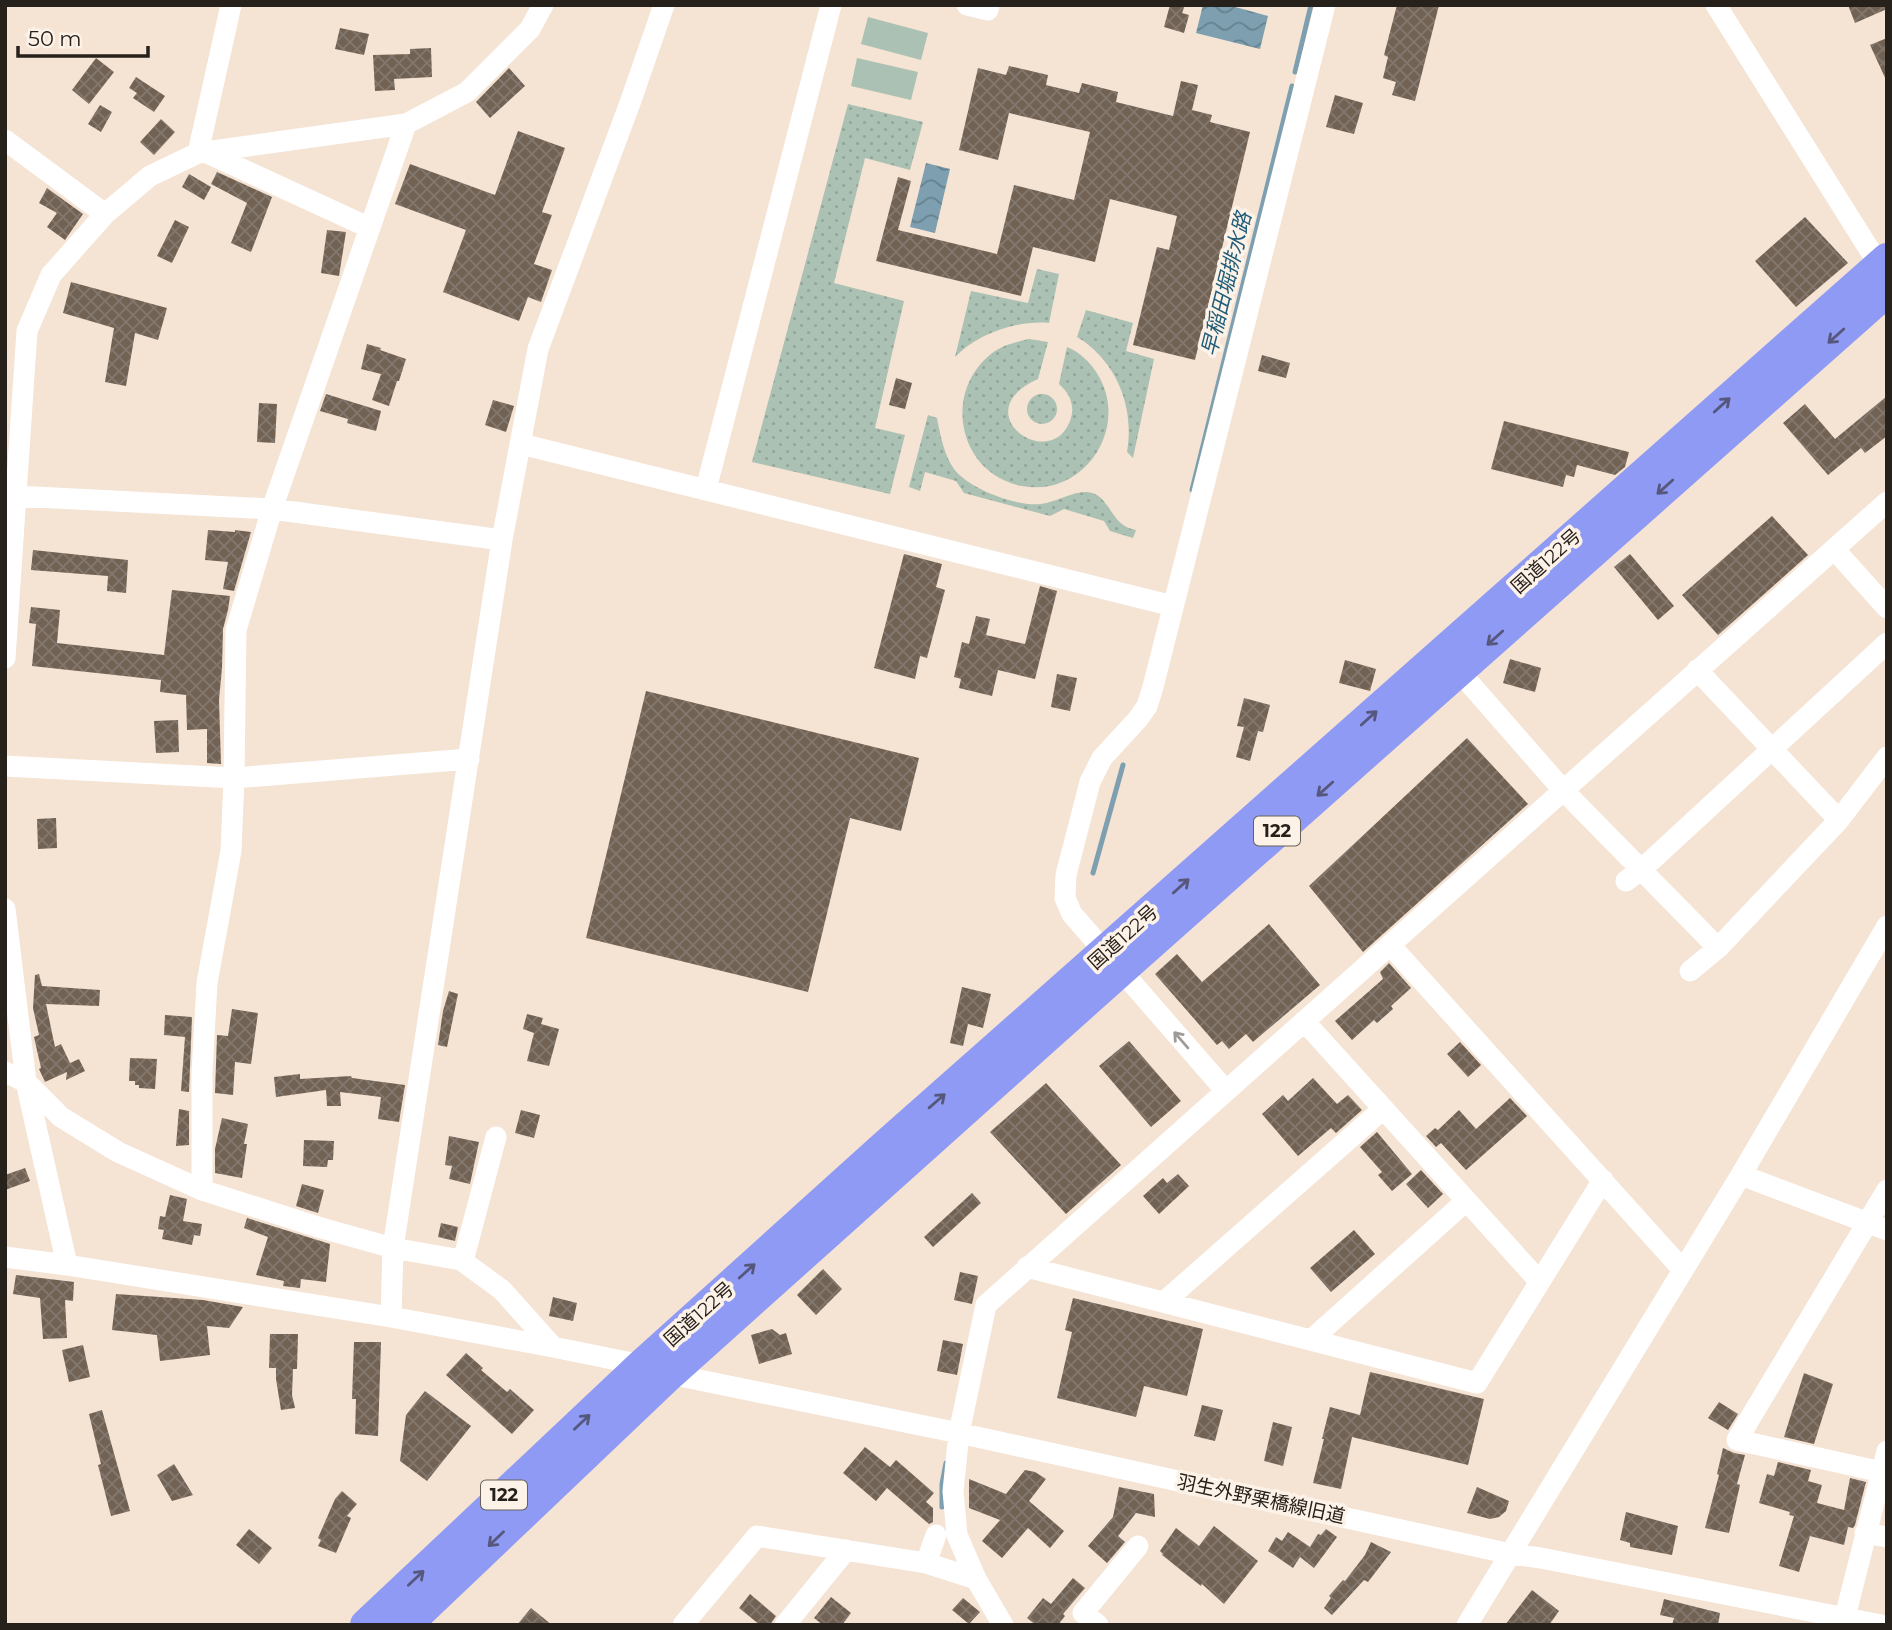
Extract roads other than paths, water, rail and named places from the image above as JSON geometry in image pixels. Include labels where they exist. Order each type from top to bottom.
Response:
[{"type":"highway","name":"国道122号","points":[[1113,962],[1458,670],[1885,273]]},
{"type":"highway","name":"国道122号","points":[[366,1625],[656,1370],[1885,273]]},
{"type":"highway","name":"国道122号","points":[[406,1625],[656,1370]]},
{"type":"street","points":[[201,152],[232,5]]},
{"type":"street","points":[[5,658],[12,480],[27,331],[51,275],[105,214],[150,176],[201,152],[406,124],[467,92],[530,29],[543,5]]},
{"type":"street","points":[[391,1317],[393,1248],[502,540],[538,349],[664,5]]},
{"type":"street","points":[[706,489],[831,5]]},
{"type":"street","points":[[967,5],[988,10],[989,5]]},
{"type":"street","points":[[1226,1091],[1072,914],[1065,898],[1066,875],[1090,782],[1102,758],[1147,706],[1153,687],[1325,5]]},
{"type":"street","points":[[1716,5],[1885,273]]},
{"type":"street","points":[[202,1190],[202,1073],[207,983],[231,851],[236,631],[272,509],[406,124]]},
{"type":"street","points":[[5,140],[105,214]]},
{"type":"street","points":[[201,152],[370,228]]},
{"type":"street","points":[[521,444],[1173,606]]},
{"type":"street","points":[[12,480],[272,509],[502,540]]},
{"type":"street","points":[[1003,1625],[976,1579],[957,1535],[953,1491],[959,1433],[986,1305],[1887,502]]},
{"type":"street","points":[[1834,549],[1887,608]]},
{"type":"street","points":[[1634,876],[1887,643]]},
{"type":"street","points":[[1458,670],[1634,876],[1718,948]]},
{"type":"street","points":[[1697,670],[1839,820]]},
{"type":"street","points":[[1690,971],[1718,948],[1839,820],[1887,757]]},
{"type":"street","points":[[5,766],[234,778],[469,759]]},
{"type":"street","points":[[5,909],[26,1082],[67,1265]]},
{"type":"street","points":[[1467,1625],[1741,1175],[1887,926]]},
{"type":"street","points":[[1390,945],[1683,1270]]},
{"type":"street","points":[[1304,1021],[1540,1282]]},
{"type":"street","points":[[5,1072],[26,1082],[61,1117],[118,1152],[202,1190],[393,1248],[463,1261],[502,1290],[553,1347]]},
{"type":"street","points":[[1164,1303],[1383,1109]]},
{"type":"street","points":[[463,1261],[496,1137]]},
{"type":"street","points":[[1741,1175],[1877,1226]]},
{"type":"street","points":[[1027,1268],[1477,1383],[1603,1180]]},
{"type":"street","points":[[1845,1617],[1884,1462],[1737,1440],[1877,1226],[1887,1190]]},
{"type":"street","points":[[1311,1340],[1466,1200]]},
{"type":"street","name":"羽生外野栗橋線旧道","points":[[5,1257],[391,1317],[553,1347],[1511,1554],[1881,1625]]},
{"type":"street","points":[[1865,1533],[1887,1537]]},
{"type":"street","points":[[926,1563],[936,1535]]},
{"type":"street","points":[[683,1625],[757,1536],[926,1563],[976,1579]]},
{"type":"street","points":[[1085,1621],[1138,1546]]},
{"type":"street","points":[[796,1621],[846,1550]]},
{"type":"water","points":[[1203,5],[1228,5],[1268,16],[1260,49],[1196,33]]},
{"type":"water","points":[[926,163],[950,169],[935,233],[910,227]]},
{"type":"waterway","name":"早稲田堀排水路","points":[[1295,72],[1311,5]]},
{"type":"waterway","name":"早稲田堀排水路","points":[[1192,490],[1292,86]]},
{"type":"waterway","name":"早稲田堀排水路","points":[[1093,873],[1123,765]]},
{"type":"waterway","name":"早稲田堀排水路","points":[[942,1507],[946,1463]]}]
